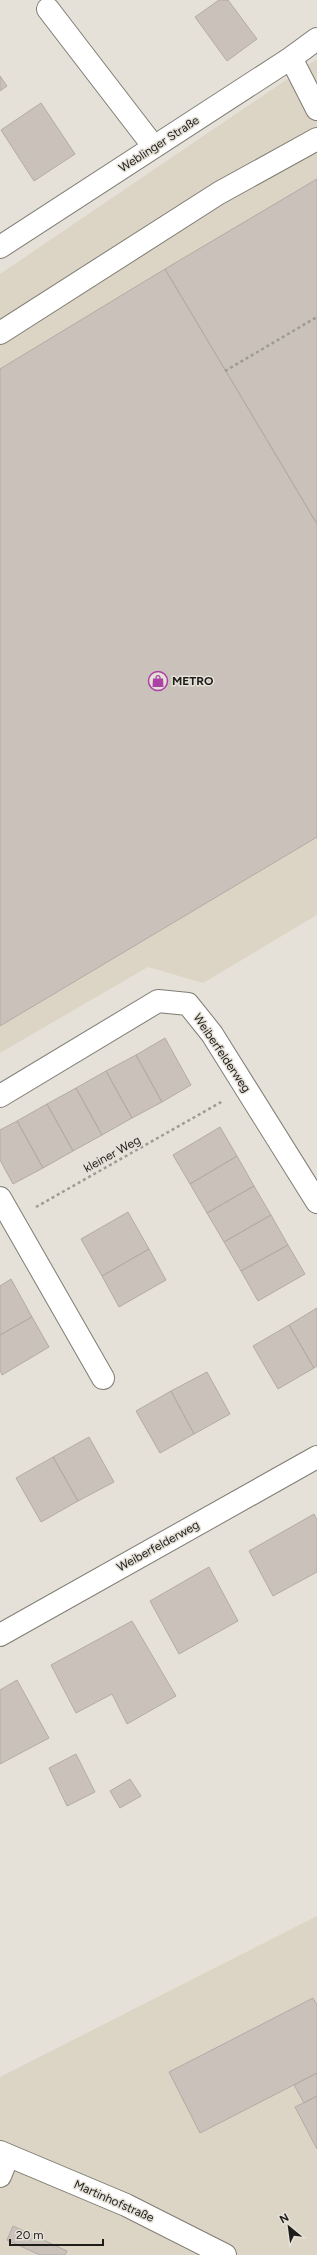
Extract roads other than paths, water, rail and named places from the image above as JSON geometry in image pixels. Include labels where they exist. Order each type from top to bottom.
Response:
[{"type":"street","points":[[48,9],[154,147]]},
{"type":"street","name":"Weblinger Straße","points":[[0,247],[291,58],[317,39]]},
{"type":"street","points":[[291,58],[317,109]]},
{"type":"street","points":[[0,334],[219,194],[317,139]]},
{"type":"street","name":"Weiberfelderweg","points":[[0,1096],[158,1001],[188,1004],[212,1034],[317,1202]]},
{"type":"street","points":[[0,1198],[103,1378]]},
{"type":"street","name":"Weiberfelderweg","points":[[0,1635],[317,1457]]},
{"type":"street","points":[[0,2176],[4,2154]]},
{"type":"street","name":"Martinhofstraße","points":[[4,2154],[126,2205],[225,2255]]},
{"type":"place","name":"METRO","points":[[158,681]]}]
